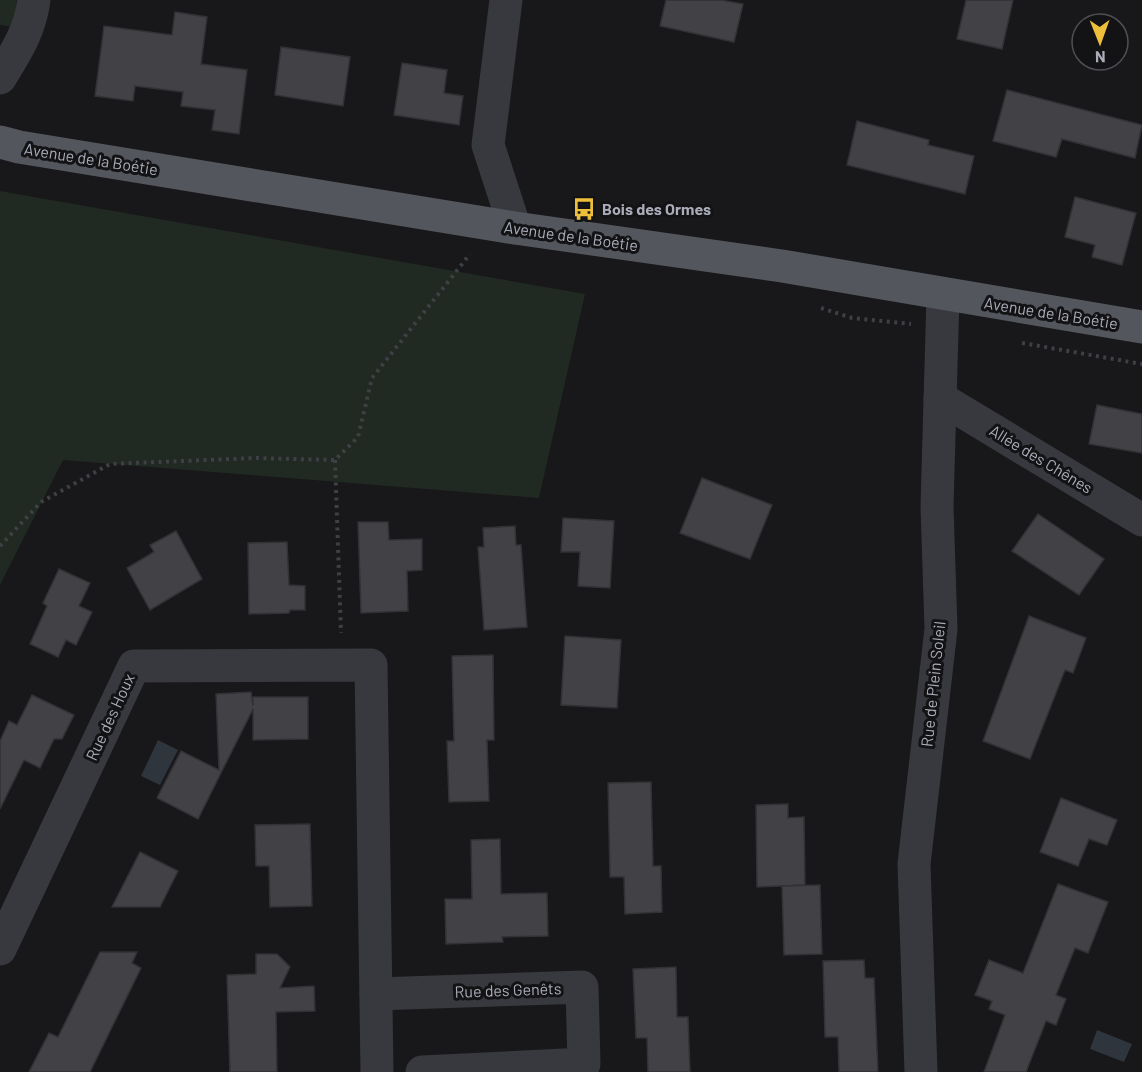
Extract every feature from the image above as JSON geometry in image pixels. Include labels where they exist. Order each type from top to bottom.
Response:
[{"type":"main road","name":"Avenue de la Boétie","points":[[0,142],[515,228],[782,266],[943,296],[1142,327]]},
{"type":"street","points":[[0,78],[24,41],[32,20],[34,0]]},
{"type":"street","points":[[506,0],[488,145],[515,228]]},
{"type":"street","name":"Rue de Plein Soleil","points":[[921,1072],[914,864],[941,629],[936,506],[943,296]]},
{"type":"street","name":"Allée des Chênes","points":[[940,398],[1142,520]]},
{"type":"street","points":[[357,665],[376,994],[377,1072]]},
{"type":"street","name":"Rue des Houx","points":[[0,950],[134,666],[357,665]]},
{"type":"street","name":"Rue des Genêts","points":[[376,994],[582,987],[584,1064],[422,1072]]},
{"type":"path","points":[[0,546],[41,502],[110,464],[256,458],[335,460],[358,437],[372,378],[472,251]]},
{"type":"path","points":[[335,460],[357,665]]},
{"type":"shaded area","points":[[0,0],[17,0],[14,27],[0,25]]},
{"type":"shaded area","points":[[0,191],[585,294],[539,498],[63,460],[0,585]]},
{"type":"shaded area","points":[[158,740],[178,750],[160,785],[141,776]]},
{"type":"shaded area","points":[[1097,1030],[1132,1044],[1124,1062],[1090,1049]]},
{"type":"building","points":[[666,0],[721,0],[743,4],[734,42],[660,26]]},
{"type":"building","points":[[966,0],[1013,0],[1002,49],[957,39]]},
{"type":"building","points":[[175,12],[207,17],[201,64],[247,70],[239,134],[212,130],[215,110],[181,106],[183,92],[135,86],[133,101],[95,96],[104,26],[172,35]]},
{"type":"building","points":[[281,47],[350,57],[343,106],[275,95]]},
{"type":"building","points":[[402,63],[447,70],[444,93],[463,96],[459,125],[394,115]]},
{"type":"building","points":[[1007,90],[1142,125],[1135,158],[1062,139],[1056,157],[993,141]]},
{"type":"building","points":[[857,121],[929,140],[928,145],[974,156],[965,194],[847,165]]},
{"type":"building","points":[[1075,197],[1136,213],[1122,265],[1092,257],[1095,245],[1065,237]]},
{"type":"building","points":[[1097,405],[1142,414],[1142,453],[1089,444]]},
{"type":"building","points":[[702,478],[772,505],[750,559],[680,533]]},
{"type":"building","points":[[1038,514],[1104,559],[1079,595],[1012,551]]},
{"type":"building","points":[[563,518],[614,521],[610,588],[578,586],[580,552],[561,552]]},
{"type":"building","points":[[358,522],[388,522],[389,540],[422,539],[422,570],[407,571],[408,611],[361,613]]},
{"type":"building","points":[[515,526],[516,545],[521,545],[527,627],[484,630],[478,547],[484,547],[483,528]]},
{"type":"building","points":[[176,531],[202,579],[150,610],[127,568],[154,552],[150,545]]},
{"type":"building","points":[[287,542],[289,585],[305,586],[305,610],[290,610],[289,613],[249,614],[248,543]]},
{"type":"building","points":[[59,569],[90,583],[79,606],[92,612],[76,645],[66,640],[58,657],[30,644],[47,606],[43,603]]},
{"type":"building","points":[[1029,616],[1086,638],[1073,673],[1065,670],[1030,759],[983,741]]},
{"type":"building","points":[[565,636],[621,640],[617,708],[561,705]]},
{"type":"building","points":[[493,655],[494,740],[487,740],[489,801],[449,802],[447,741],[454,741],[452,656]]},
{"type":"building","points":[[251,692],[253,706],[253,697],[308,697],[308,739],[253,740],[253,709],[198,819],[157,798],[181,751],[219,770],[216,694]]},
{"type":"building","points":[[32,695],[74,715],[62,739],[54,739],[40,768],[24,760],[0,809],[0,741],[9,721],[17,725]]},
{"type":"building","points":[[651,782],[653,866],[661,866],[662,912],[625,914],[624,877],[610,877],[608,783]]},
{"type":"building","points":[[1061,798],[1117,820],[1107,845],[1089,839],[1078,866],[1040,852]]},
{"type":"building","points":[[788,804],[788,818],[804,817],[805,885],[757,887],[756,805]]},
{"type":"building","points":[[310,824],[312,906],[270,907],[269,866],[256,866],[255,825]]},
{"type":"building","points":[[500,839],[501,894],[547,893],[548,936],[502,937],[503,942],[446,944],[445,899],[472,899],[471,840]]},
{"type":"building","points":[[140,852],[178,871],[160,907],[112,907]]},
{"type":"building","points":[[1058,884],[1108,902],[1088,953],[1075,948],[1056,995],[1066,999],[1056,1025],[1046,1021],[1026,1072],[984,1072],[1005,1015],[989,1009],[992,1001],[975,995],[989,960],[1023,973]]},
{"type":"building","points":[[820,885],[822,954],[784,955],[782,886]]},
{"type":"building","points":[[100,952],[137,952],[132,963],[141,968],[90,1072],[29,1072],[49,1033],[58,1037]]},
{"type":"building","points":[[256,954],[277,954],[290,967],[280,988],[314,986],[315,1011],[276,1012],[277,1072],[230,1072],[227,975],[256,974]]},
{"type":"building","points":[[864,960],[865,978],[874,978],[878,1072],[839,1072],[838,1037],[825,1037],[823,961]]},
{"type":"building","points":[[676,967],[677,1017],[688,1017],[690,1072],[648,1072],[647,1038],[636,1038],[633,969]]},
{"type":"place","name":"Bois des Ormes","points":[[584,209]]}]
